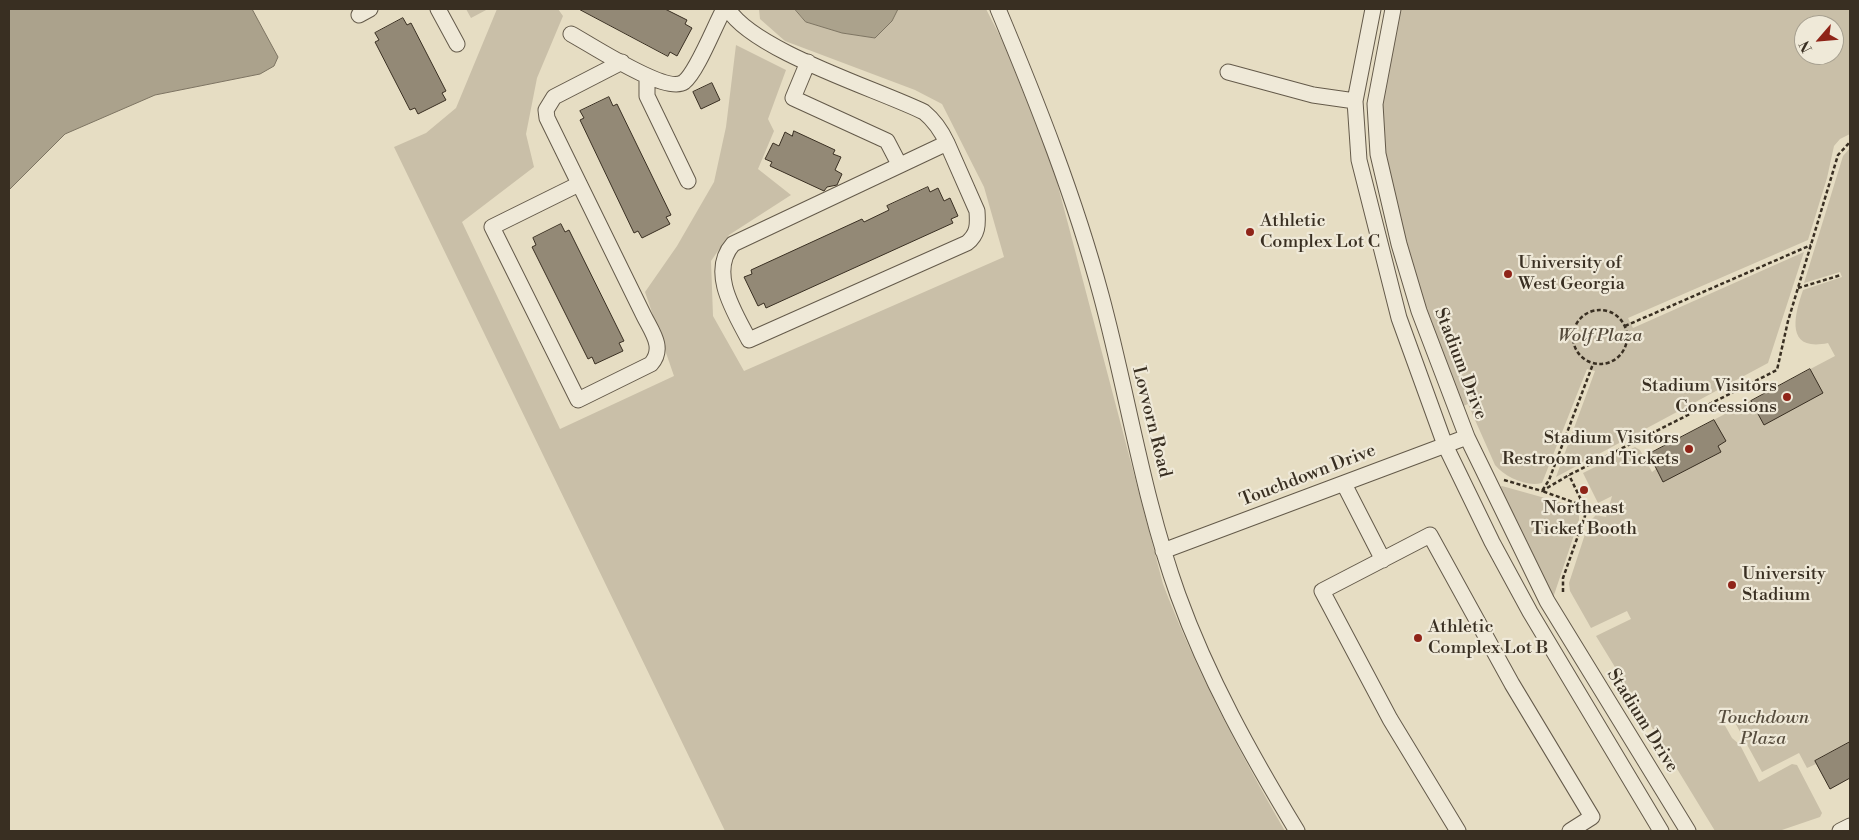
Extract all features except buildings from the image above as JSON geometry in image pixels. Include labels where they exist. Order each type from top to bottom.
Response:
[{"type":"street","points":[[438,9],[457,44]]},
{"type":"street","points":[[571,34],[647,77],[671,86],[683,83],[691,74],[724,9]]},
{"type":"street","points":[[728,9],[756,35],[808,62],[924,112],[935,121],[947,143],[977,211],[977,230],[973,238],[967,243],[748,340],[726,294],[722,271],[726,252],[733,244],[947,143]]},
{"type":"street","name":"Lovvorn Road","points":[[998,9],[1022,68],[1072,204],[1101,294],[1163,550],[1195,640],[1213,680],[1267,781],[1297,831]]},
{"type":"street","points":[[1373,9],[1355,101],[1358,160],[1397,309],[1444,445],[1530,612],[1661,831]]},
{"type":"street","name":"Stadium Drive","points":[[1393,9],[1375,104],[1378,154],[1399,244],[1419,310],[1467,438],[1547,601],[1688,831]]},
{"type":"street","points":[[579,184],[492,227],[578,400],[651,364],[657,358],[658,351],[654,336],[547,118],[549,103],[554,97],[622,62]]},
{"type":"street","points":[[808,62],[793,98],[888,141],[899,164]]},
{"type":"street","points":[[1228,72],[1313,95],[1355,101]]},
{"type":"street","points":[[647,77],[647,96],[688,181]]},
{"type":"street","name":"Touchdown Drive","points":[[1163,550],[1467,438]]},
{"type":"street","points":[[1344,484],[1383,560]]},
{"type":"street","points":[[1458,831],[1390,719],[1322,591],[1430,535],[1512,684],[1592,817],[1570,831]]},
{"type":"street","points":[[1840,831],[1850,826]]},
{"type":"path","points":[[1542,491],[1569,475],[1777,370],[1798,288],[1838,155],[1850,142]]},
{"type":"path","points":[[1625,326],[1812,245]]},
{"type":"path","points":[[1798,288],[1841,275]]},
{"type":"path","points":[[1595,310],[1604,310],[1620,318],[1625,326],[1627,343],[1618,358],[1610,363],[1593,364],[1584,360],[1574,345],[1575,328],[1580,320],[1595,310]]},
{"type":"path","points":[[1542,491],[1549,480],[1593,364]]},
{"type":"path","points":[[1563,592],[1563,578],[1585,516],[1584,506],[1569,475]]},
{"type":"path","points":[[1496,478],[1542,491],[1584,506]]},
{"type":"green space","points":[[466,9],[488,9],[471,18]]},
{"type":"green space","points":[[497,9],[558,9],[563,16],[537,78],[526,134],[534,167],[462,222],[560,429],[674,376],[645,292],[677,246],[714,182],[726,127],[736,45],[786,70],[768,119],[774,131],[758,169],[791,195],[729,235],[711,261],[713,316],[744,371],[1004,257],[984,187],[942,104],[915,90],[785,41],[760,19],[759,9],[795,9],[806,22],[842,33],[875,38],[892,21],[898,9],[986,9],[1004,44],[1053,167],[1163,584],[1204,680],[1285,831],[725,831],[394,147],[426,133],[456,108]]},
{"type":"green space","name":"Wolf Plaza","points":[[1397,9],[1850,9],[1850,134],[1840,139],[1834,146],[1827,178],[1808,240],[1628,318],[1633,328],[1804,252],[1768,363],[1556,477],[1595,371],[1587,369],[1542,483],[1529,484],[1516,480],[1499,469],[1495,465],[1468,404],[1459,408],[1438,355],[1385,175],[1381,100]]},
{"type":"green space","name":"University Stadium","points":[[1850,148],[1850,778],[1830,789],[1816,764],[1807,768],[1799,753],[1762,772],[1732,717],[1723,722],[1732,738],[1740,745],[1759,782],[1792,764],[1797,765],[1822,813],[1820,817],[1779,831],[1715,831],[1596,636],[1631,619],[1627,611],[1591,628],[1570,591],[1569,583],[1589,522],[1596,515],[1606,517],[1612,496],[1598,503],[1583,473],[1635,447],[1640,450],[1652,472],[1656,469],[1649,454],[1835,356],[1828,343],[1814,344],[1805,342],[1799,337],[1796,330],[1796,321],[1803,290],[1842,277],[1840,272],[1804,283],[1843,156]]},
{"type":"green space","points":[[1502,486],[1570,505],[1579,511],[1579,520],[1553,598],[1495,490]]},
{"type":"shaded area","points":[[9,9],[252,9],[278,57],[274,66],[260,74],[155,95],[65,134],[9,190]]},
{"type":"shaded area","points":[[795,9],[898,9],[892,21],[875,38],[842,33],[806,22]]},
{"type":"place","name":"Athletic Complex Lot C","points":[[1250,232]]},
{"type":"place","name":"University of West Georgia","points":[[1508,274]]},
{"type":"place","name":"Stadium Visitors Concessions","points":[[1787,397]]},
{"type":"place","name":"Stadium Visitors Restroom and Tickets","points":[[1689,449]]},
{"type":"place","name":"Northeast Ticket Booth","points":[[1584,490]]},
{"type":"place","name":"University Stadium","points":[[1732,585]]},
{"type":"place","name":"Athletic Complex Lot B","points":[[1418,638]]},
{"type":"park label","name":"Touchdown Plaza","points":[[1763,730]]}]
